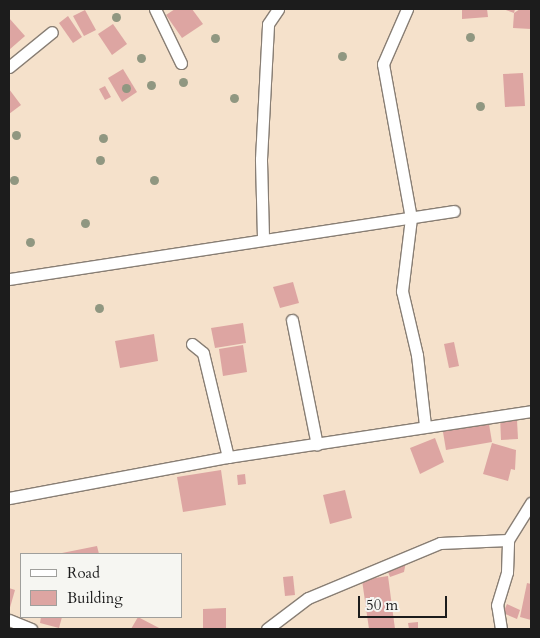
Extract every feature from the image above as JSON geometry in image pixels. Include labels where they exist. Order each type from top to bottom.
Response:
[{"type":"street","points":[[155,9],[181,63]]},
{"type":"street","points":[[264,237],[261,159],[268,24],[278,9]]},
{"type":"street","points":[[407,9],[383,64],[411,218],[402,291],[417,355],[425,426]]},
{"type":"street","points":[[9,67],[52,32]]},
{"type":"street","points":[[9,279],[206,251],[264,237],[454,211]]},
{"type":"street","points":[[292,320],[317,445]]},
{"type":"street","points":[[192,344],[203,353],[228,457]]},
{"type":"street","points":[[9,498],[228,457],[531,411]]},
{"type":"street","points":[[501,629],[497,605],[507,572],[508,540],[531,503]]},
{"type":"street","points":[[267,629],[308,598],[440,543],[508,540]]},
{"type":"street","points":[[9,620],[30,629]]},
{"type":"building","points":[[175,9],[192,9],[203,24],[182,38],[166,15]]},
{"type":"building","points":[[462,9],[487,9],[488,17],[462,19]]},
{"type":"building","points":[[503,9],[515,9],[514,13]]},
{"type":"building","points":[[520,9],[531,9],[531,29],[513,28],[514,13]]},
{"type":"building","points":[[85,10],[96,30],[84,36],[73,16]]},
{"type":"building","points":[[68,16],[82,37],[73,43],[59,23]]},
{"type":"building","points":[[9,18],[25,36],[9,50]]},
{"type":"building","points":[[113,24],[127,44],[112,55],[98,34]]},
{"type":"building","points":[[123,69],[137,92],[122,102],[108,78]]},
{"type":"building","points":[[523,73],[525,106],[505,107],[503,74]]},
{"type":"building","points":[[105,86],[111,97],[105,100],[99,89]]},
{"type":"building","points":[[9,89],[21,105],[9,114]]},
{"type":"building","points":[[293,282],[299,303],[280,308],[273,287]]},
{"type":"building","points":[[243,323],[246,343],[215,348],[211,328]]},
{"type":"building","points":[[154,334],[158,361],[120,368],[115,341]]},
{"type":"building","points":[[454,342],[459,366],[449,368],[444,344]]},
{"type":"building","points":[[243,345],[247,372],[223,376],[219,349]]},
{"type":"building","points":[[500,416],[517,420],[518,439],[501,440]]},
{"type":"building","points":[[488,418],[492,442],[446,450],[442,426]]},
{"type":"building","points":[[435,438],[444,462],[420,474],[410,448]]},
{"type":"building","points":[[492,443],[516,450],[515,470],[511,469],[508,481],[483,474]]},
{"type":"building","points":[[221,470],[226,505],[183,512],[177,477]]},
{"type":"building","points":[[245,474],[246,484],[238,485],[237,475]]},
{"type":"building","points":[[345,490],[352,518],[330,524],[323,495]]},
{"type":"building","points":[[97,546],[99,553],[62,553]]},
{"type":"building","points":[[406,561],[404,572],[390,577],[387,569]]},
{"type":"building","points":[[293,576],[295,595],[285,596],[283,577]]},
{"type":"building","points":[[388,576],[395,629],[369,629],[362,580]]},
{"type":"building","points":[[527,583],[531,584],[531,620],[520,617]]},
{"type":"building","points":[[9,588],[15,590],[9,611]]},
{"type":"building","points":[[507,604],[520,610],[517,619],[503,613]]},
{"type":"building","points":[[226,608],[226,629],[203,629],[203,609]]},
{"type":"building","points":[[41,618],[62,618],[59,628],[40,623]]},
{"type":"building","points":[[137,618],[140,618],[161,629],[131,629]]},
{"type":"building","points":[[418,622],[418,629],[409,629],[408,623]]}]
